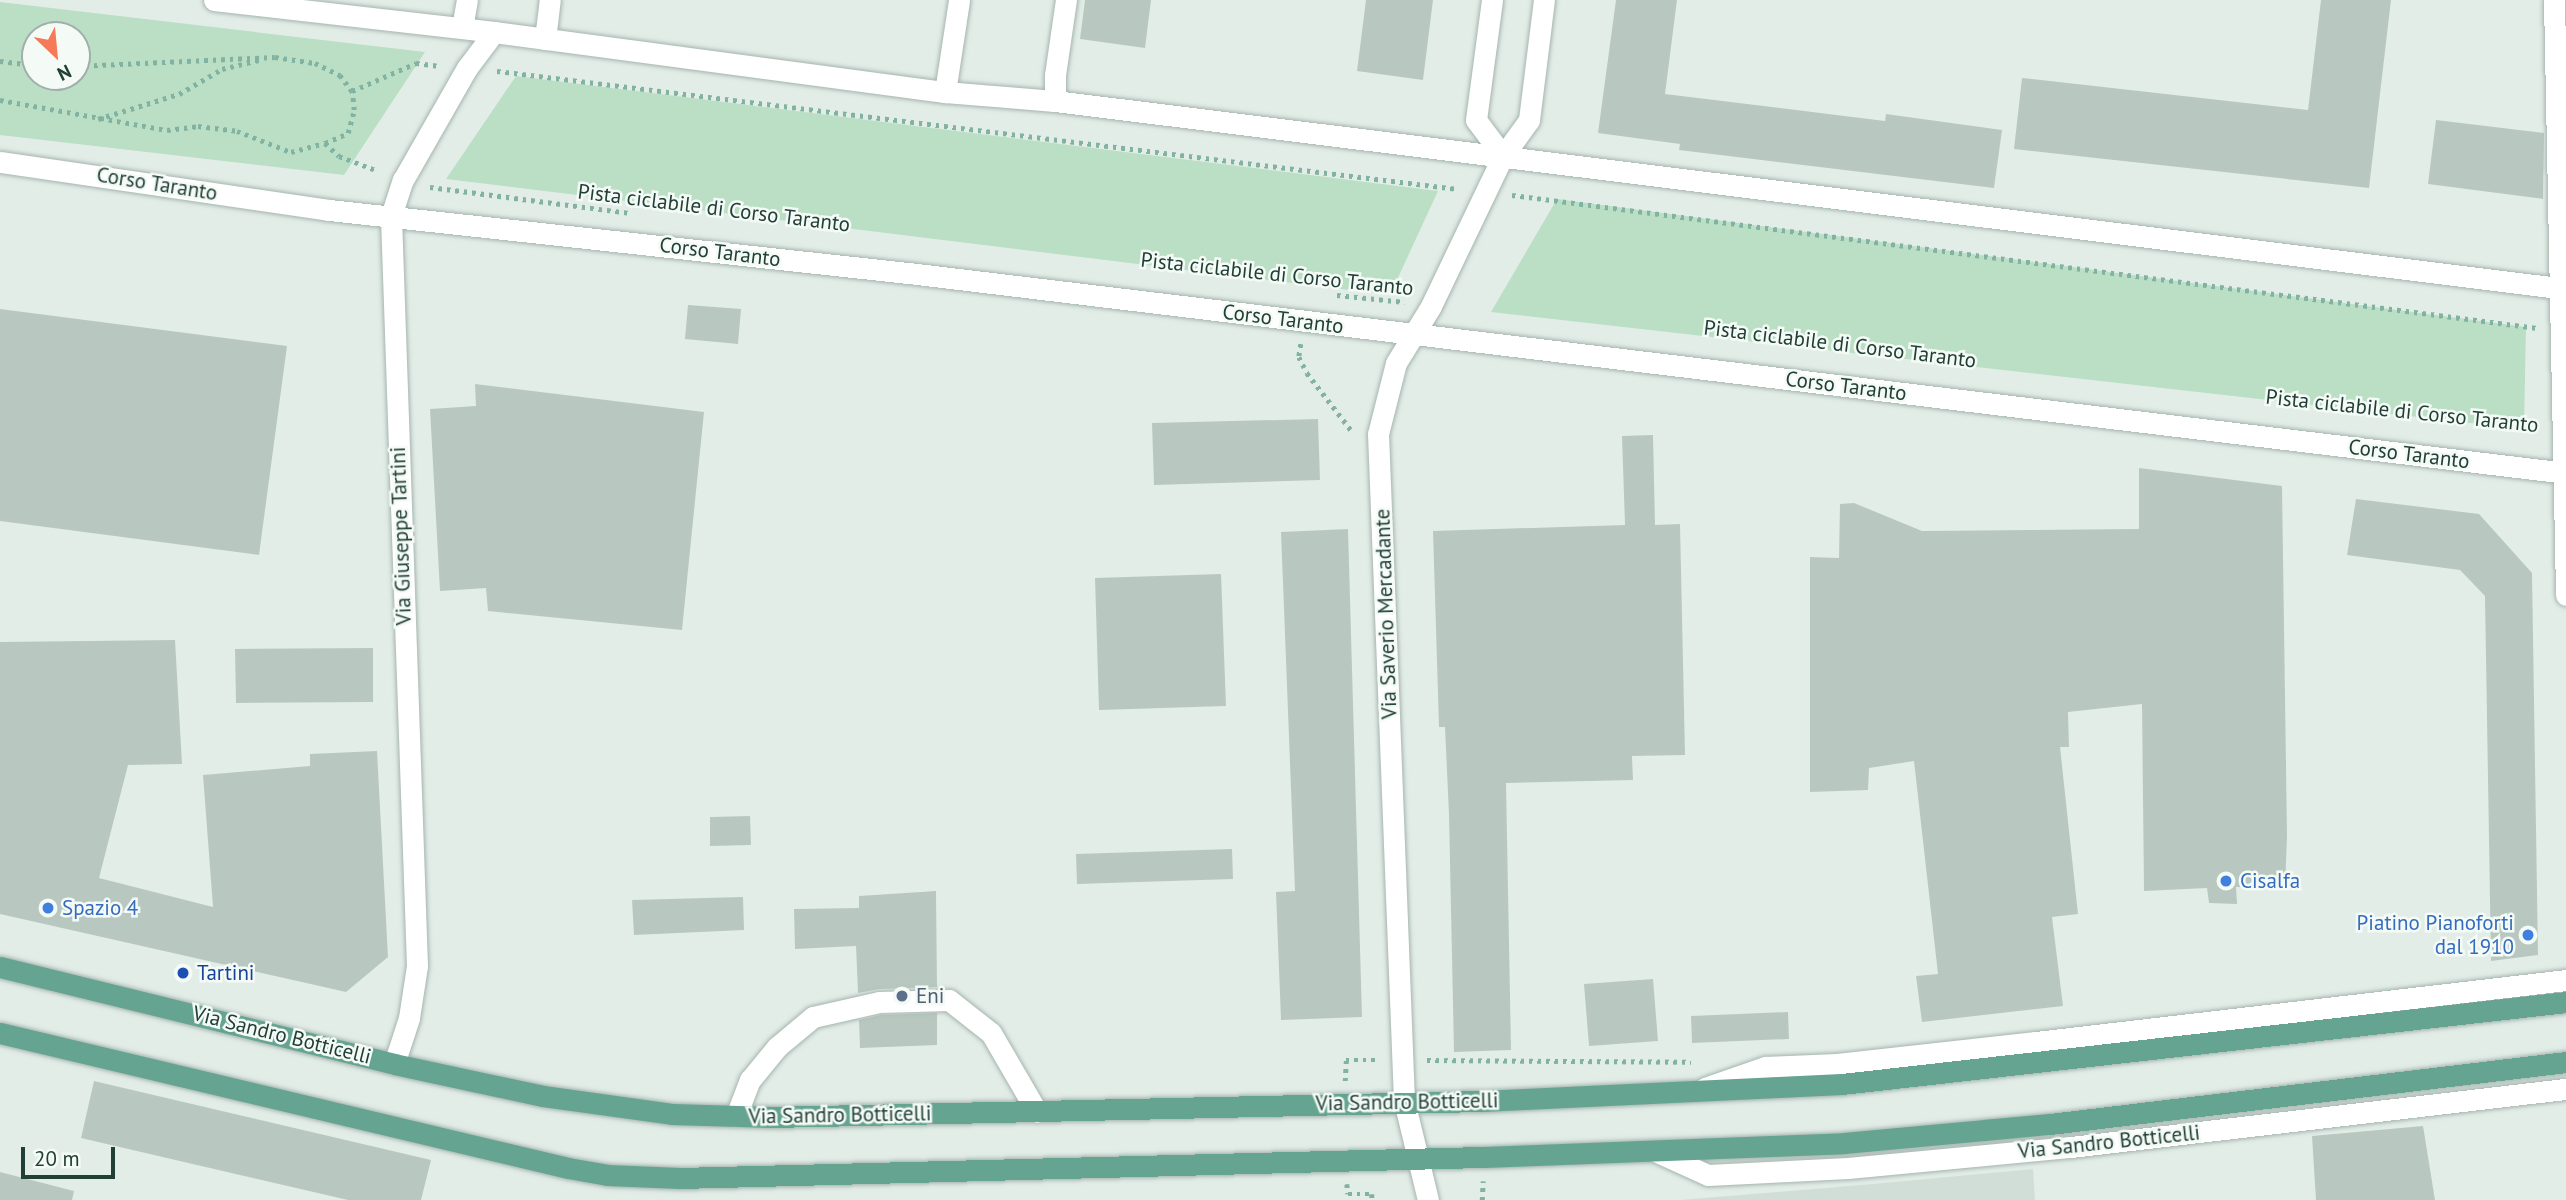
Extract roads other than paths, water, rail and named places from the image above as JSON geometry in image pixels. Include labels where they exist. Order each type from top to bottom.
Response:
[{"type":"main road","name":"Via Sandro Botticelli","points":[[0,967],[394,1064],[607,1107],[736,1116],[1482,1101],[1842,1084],[2566,1002]]},
{"type":"main road","name":"Via Sandro Botticelli","points":[[0,1032],[491,1150],[607,1175],[680,1178],[1655,1151],[1844,1143],[2036,1125],[2566,1062]]},
{"type":"street","points":[[214,0],[462,28],[945,92],[1055,101],[2562,288]]},
{"type":"street","points":[[462,28],[467,0]]},
{"type":"street","points":[[545,39],[550,0]]},
{"type":"street","points":[[945,92],[959,0]]},
{"type":"street","points":[[1055,101],[1055,75],[1066,0]]},
{"type":"street","points":[[1492,0],[1476,120],[1503,156]]},
{"type":"street","name":"Via Saverio Mercadante","points":[[1428,1200],[1404,1101],[1378,434],[1396,363],[1431,306],[1503,156],[1530,120],[1544,0]]},
{"type":"street","points":[[2554,0],[2562,288],[2560,329],[2566,595]]},
{"type":"street","name":"Via Giuseppe Tartini","points":[[394,1064],[409,1018],[417,966],[391,216],[404,180],[467,68],[494,32]]},
{"type":"street","name":"Corso Taranto","points":[[0,162],[391,216],[1412,334],[2564,473]]},
{"type":"street","name":"Via Sandro Botticelli","points":[[1697,1091],[1765,1067],[1837,1063],[1996,1046],[2566,980]]},
{"type":"street","points":[[736,1116],[750,1080],[777,1047],[813,1017],[880,1002],[949,1000],[991,1033],[1037,1112]]},
{"type":"street","name":"Via Sandro Botticelli","points":[[1655,1151],[1708,1175],[1848,1168],[2071,1147],[2566,1088]]},
{"type":"place","name":"Cisalfa","points":[[2226,881]]},
{"type":"place","name":"Spazio 4","points":[[48,908]]},
{"type":"place","name":"Piatino Pianoforti dal 1910","points":[[2528,935]]},
{"type":"place","name":"Tartini","points":[[183,973]]},
{"type":"place","name":"Eni","points":[[902,996]]}]
